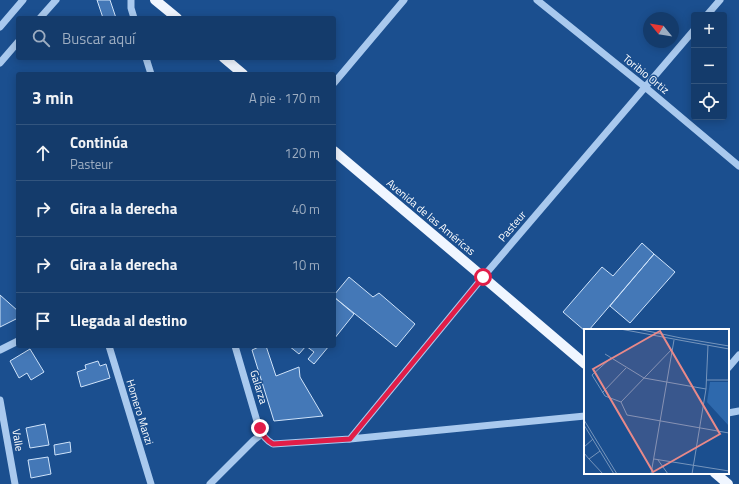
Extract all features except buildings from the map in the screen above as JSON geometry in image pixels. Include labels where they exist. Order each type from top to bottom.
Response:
[{"type":"main road","points":[[155,0],[175,16]]},
{"type":"main road","points":[[226,60],[241,72]]},
{"type":"main road","name":"Avenida de las Américas","points":[[336,153],[584,363]]},
{"type":"main road","points":[[715,474],[728,484]]},
{"type":"street","points":[[0,27],[24,0]]},
{"type":"street","points":[[42,16],[56,0]]},
{"type":"street","points":[[131,0],[133,16]]},
{"type":"street","points":[[336,82],[404,0]]},
{"type":"street","name":"Toribio Ortiz","points":[[537,0],[645,87],[739,166]]},
{"type":"street","points":[[710,12],[720,0]]},
{"type":"street","name":"Pasteur","points":[[350,439],[483,277],[691,33]]},
{"type":"street","points":[[0,63],[16,44]]},
{"type":"street","points":[[147,60],[150,72]]},
{"type":"street","points":[[0,350],[16,342]]},
{"type":"street","name":"Homero Manzi","points":[[110,348],[151,484]]},
{"type":"street","name":"Galarza","points":[[236,348],[262,434]]},
{"type":"street","points":[[729,367],[739,355]]},
{"type":"street","name":"Valle","points":[[0,400],[15,484]]},
{"type":"street","points":[[729,412],[739,411]]},
{"type":"street","points":[[210,484],[254,440],[262,434],[267,441],[273,444],[350,439],[584,416]]},
{"type":"route","points":[[260,428],[267,441],[273,444],[350,439],[483,277]]}]
